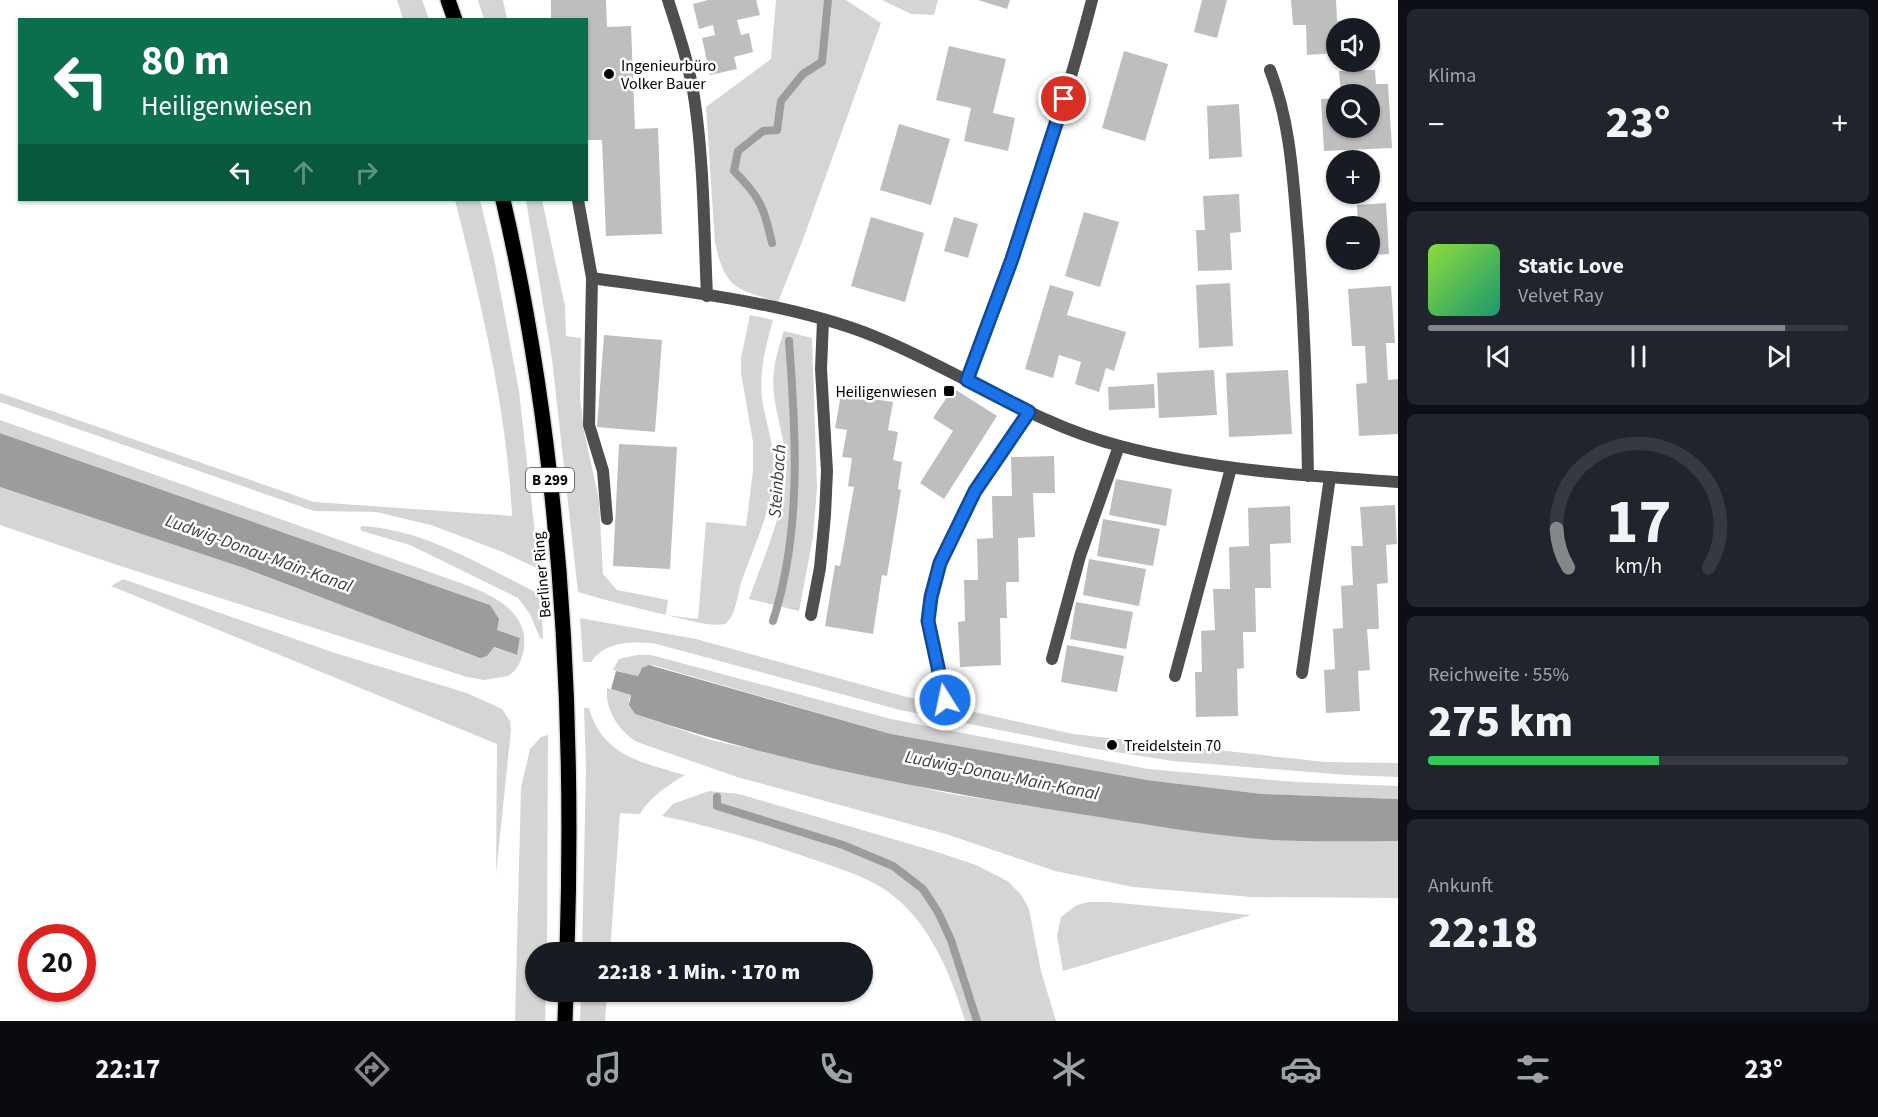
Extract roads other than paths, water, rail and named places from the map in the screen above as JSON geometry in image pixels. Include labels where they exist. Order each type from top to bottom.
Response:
[{"type":"main road","points":[[448,0],[454,18]]},
{"type":"main road","name":"Berliner Ring","points":[[503,201],[542,410],[556,531],[568,710],[567,942]]},
{"type":"main road","points":[[565,1021],[566,1002]]},
{"type":"street","points":[[668,0],[684,48],[695,101],[700,149],[707,296]]},
{"type":"street","points":[[967,380],[1012,259],[1046,157],[1092,0]]},
{"type":"street","points":[[1270,70],[1287,126],[1294,184],[1305,329],[1308,476]]},
{"type":"street","points":[[578,201],[592,278],[589,425],[605,481],[608,519]]},
{"type":"street","points":[[592,278],[707,296],[823,320],[875,336],[1029,412],[1083,435],[1119,446],[1186,462],[1231,468],[1398,482]]},
{"type":"street","points":[[812,615],[820,568],[827,482],[821,369],[823,320]]},
{"type":"street","points":[[945,700],[928,621],[931,597],[940,563],[975,491],[1029,412]]},
{"type":"street","points":[[1052,659],[1080,556],[1119,446]]},
{"type":"street","points":[[1175,676],[1231,468]]},
{"type":"street","points":[[1302,673],[1330,477]]},
{"type":"water","name":"Ludwig-Donau-Main-Kanal","points":[[0,433],[490,605],[499,619],[497,630],[520,638],[517,655],[494,647],[487,656],[480,658],[244,568],[0,487]]},
{"type":"water","name":"Ludwig-Donau-Main-Kanal","points":[[649,665],[891,734],[1147,780],[1262,794],[1398,799],[1398,841],[1271,840],[1196,832],[962,795],[852,773],[743,746],[635,714],[629,705],[631,695],[611,689],[616,671],[638,676],[642,668]]},
{"type":"waterway","name":"Steinbach","points":[[772,243],[760,203],[734,171],[738,151],[763,131],[777,130],[781,101],[803,74],[822,62],[828,0]]},
{"type":"waterway","name":"Steinbach","points":[[773,621],[789,552],[793,517],[795,446],[789,341]]},
{"type":"waterway","points":[[717,797],[717,806],[843,845],[893,866],[923,889],[938,912],[951,940],[977,1021]]},
{"type":"place","name":"Ingenieurbüro Volker Bauer","points":[[609,74]]},
{"type":"place","name":"Heiligenwiesen","points":[[949,391]]},
{"type":"place","name":"Treidelstein 70","points":[[1112,745]]}]
